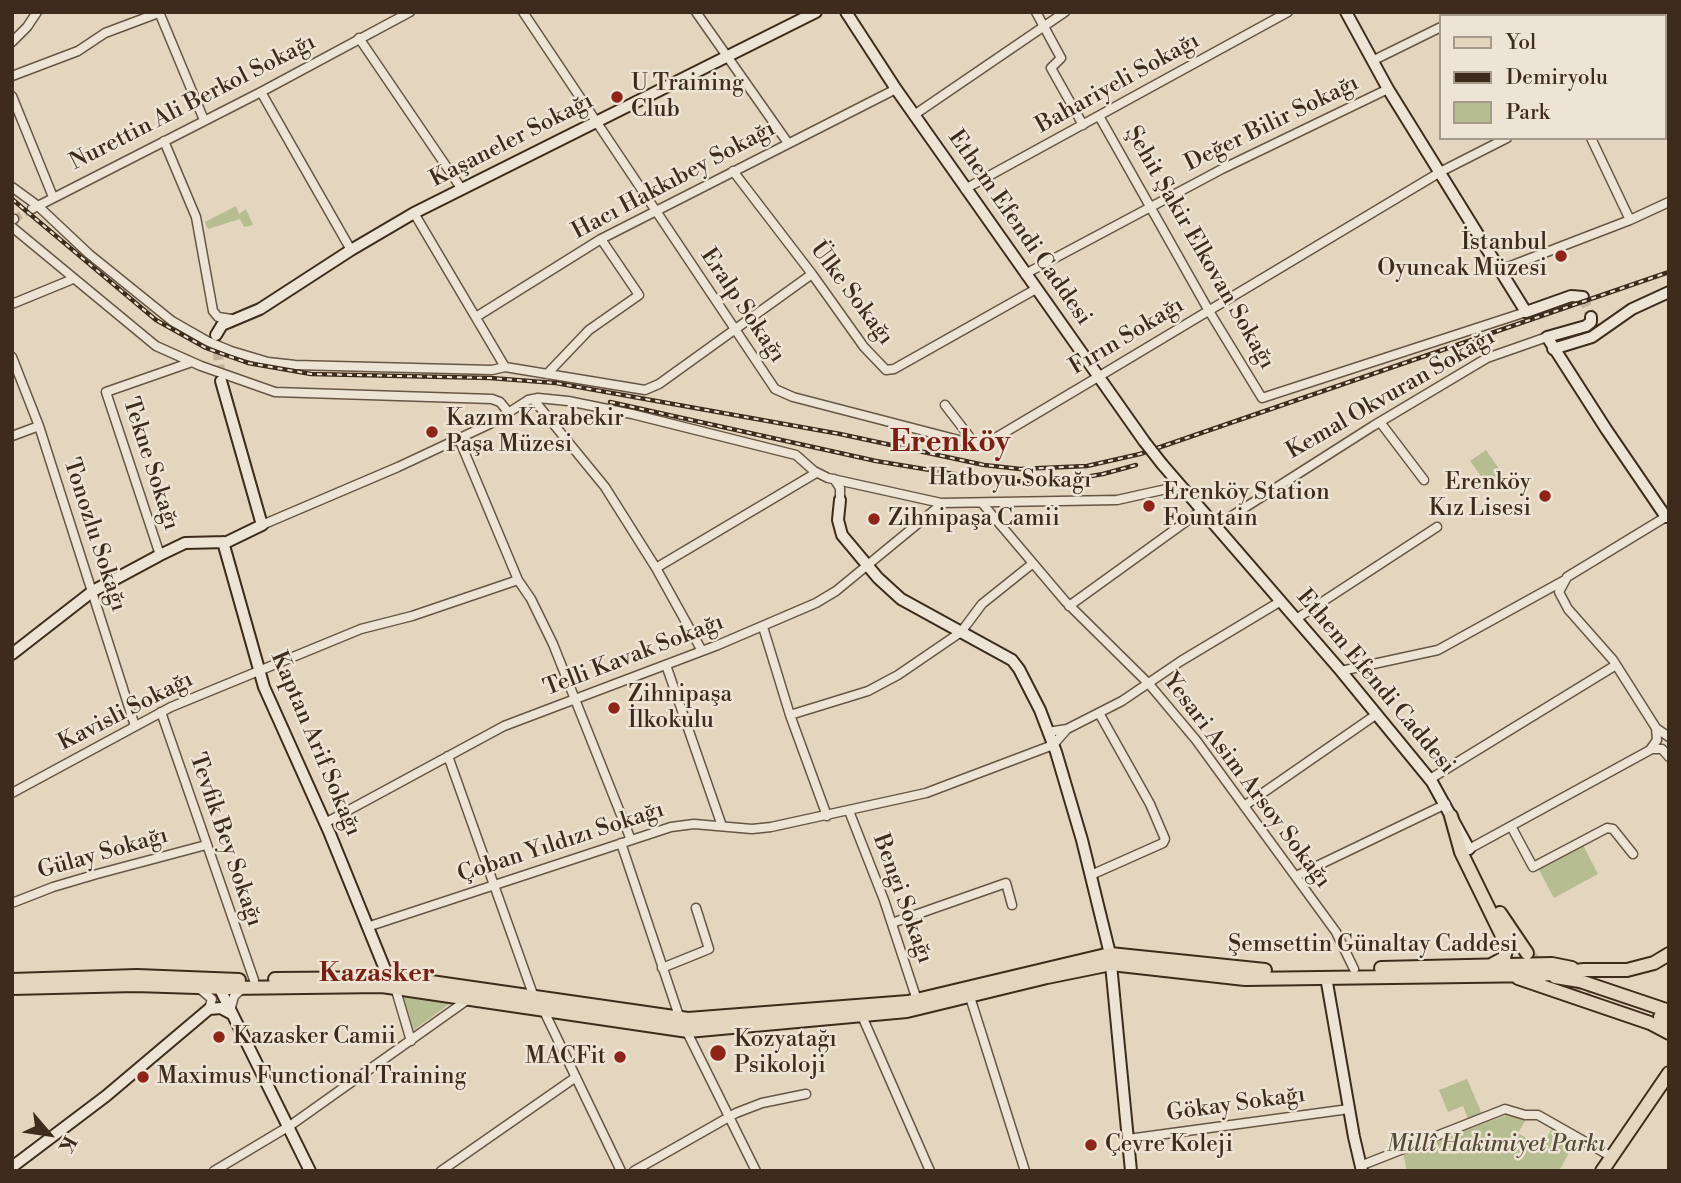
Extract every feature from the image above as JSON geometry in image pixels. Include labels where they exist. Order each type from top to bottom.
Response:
[{"type":"main road","points":[[1448,810],[1464,857],[1507,946],[1503,958],[1487,966]]},
{"type":"main road","points":[[1469,849],[1503,919],[1527,953]]},
{"type":"main road","points":[[1541,975],[1584,970],[1627,970],[1654,963],[1669,954]]},
{"type":"main road","name":"Şemsettin Günaltay Caddesi","points":[[12,988],[64,989],[135,985],[219,988],[395,987],[470,998],[680,1019],[810,1011],[917,1000],[1110,959],[1248,970],[1552,964],[1584,970]]},
{"type":"main road","name":"Şemsettin Günaltay Caddesi","points":[[12,980],[130,976],[254,980],[387,976],[530,1002],[543,1009],[687,1031],[906,1012],[1110,959],[1241,978],[1541,975]]},
{"type":"main road","points":[[1548,988],[1541,975],[1544,968],[1552,964]]},
{"type":"main road","points":[[1502,975],[1654,1024],[1669,1033]]},
{"type":"main road","points":[[1541,975],[1580,981],[1667,1017]]},
{"type":"main road","points":[[1591,994],[1667,1017]]},
{"type":"main road","points":[[1602,1171],[1667,1077],[1669,1067]]},
{"type":"street","points":[[12,42],[37,12]]},
{"type":"street","name":"Nurettin Ali Berkol Sokağı","points":[[35,208],[410,12]]},
{"type":"street","name":"Eralp Sokağı","points":[[523,12],[734,330],[779,392],[975,444]]},
{"type":"street","points":[[696,12],[788,143]]},
{"type":"street","name":"Kaşaneler Sokağı","points":[[216,335],[220,327],[260,309],[414,213],[816,12]]},
{"type":"street","name":"Ethem Efendi Caddesi","points":[[846,12],[965,189],[1144,441],[1430,779],[1469,849]]},
{"type":"street","points":[[1036,12],[1061,58],[1051,68],[1083,125]]},
{"type":"street","points":[[914,115],[1065,12]]},
{"type":"street","name":"Bahariyeli Sokağı","points":[[965,189],[1288,12]]},
{"type":"street","points":[[1346,12],[1388,89],[1526,312]]},
{"type":"street","points":[[12,76],[78,51],[105,33],[160,13],[204,120]]},
{"type":"street","points":[[1372,61],[1440,27]]},
{"type":"street","points":[[359,38],[461,188]]},
{"type":"street","name":"Hacı Hakkıbey Sokağı","points":[[476,317],[601,239],[896,89]]},
{"type":"street","name":"Değer Bilir Sokağı","points":[[1025,274],[1151,205],[1388,89]]},
{"type":"street","points":[[261,92],[351,250]]},
{"type":"street","points":[[12,96],[53,197]]},
{"type":"street","name":"Şehit Şakir Elkovan Sokağı","points":[[1099,116],[1209,311],[1263,398],[1571,296],[1583,297]]},
{"type":"street","name":"Fırın Sokağı","points":[[975,444],[987,443],[1441,171],[1503,140]]},
{"type":"street","points":[[1592,140],[1630,220]]},
{"type":"street","points":[[164,141],[196,217],[214,312],[222,318],[234,319]]},
{"type":"street","name":"Ülke Sokağı","points":[[733,171],[812,274],[863,347],[881,366],[889,370],[1036,289]]},
{"type":"street","points":[[12,187],[158,311],[205,340],[268,362],[320,368],[492,370],[505,367],[645,390],[657,386],[812,274]]},
{"type":"street","points":[[1500,270],[1630,220],[1669,202]]},
{"type":"street","points":[[414,213],[505,367]]},
{"type":"street","points":[[13,222],[73,279],[156,346],[192,362],[275,392],[492,399],[499,401],[509,413]]},
{"type":"street","points":[[547,374],[589,330],[639,295],[601,239]]},
{"type":"street","points":[[12,304],[73,279]]},
{"type":"street","points":[[1553,348],[1589,338],[1637,306],[1669,292]]},
{"type":"street","name":"Kemal Okvuran Sokağı","points":[[1216,526],[1487,358],[1586,326],[1591,322],[1591,317]]},
{"type":"street","points":[[1341,671],[1438,650],[1563,581],[1668,516],[1547,337]]},
{"type":"street","name":"Tonozlu Sokağı","points":[[12,357],[39,426],[135,726]]},
{"type":"street","name":"Tekne Sokağı","points":[[160,555],[106,392],[192,362]]},
{"type":"street","points":[[211,369],[240,447]]},
{"type":"street","points":[[221,381],[262,525]]},
{"type":"street","points":[[12,654],[93,591],[160,555],[187,542],[223,542],[459,439],[533,399],[600,480],[656,568],[702,651]]},
{"type":"street","name":"Hatboyu Sokağı","points":[[533,399],[574,402],[796,454],[816,473],[943,503],[1117,500],[1180,486]]},
{"type":"street","points":[[945,405],[975,444]]},
{"type":"street","points":[[1381,422],[1424,480]]},
{"type":"street","points":[[12,436],[39,426]]},
{"type":"street","points":[[459,439],[518,580],[548,634],[631,840]]},
{"type":"street","points":[[656,568],[816,473]]},
{"type":"street","points":[[834,479],[840,488],[840,532],[866,566],[897,597],[1015,662],[1033,695],[1053,745],[1091,875],[1110,959],[1131,1171]]},
{"type":"street","points":[[840,500],[854,484]]},
{"type":"street","name":"Telli Kavak Sokağı","points":[[325,823],[510,724],[763,627],[820,601],[943,503]]},
{"type":"street","name":"Yesari Asim Arsoy Sokağı","points":[[982,503],[1069,606],[1149,684],[1196,740],[1336,932],[1354,969]]},
{"type":"street","points":[[1069,606],[1202,510]]},
{"type":"street","points":[[1296,619],[1437,527]]},
{"type":"street","name":"Kaptan Arif Sokağı","points":[[223,542],[260,672],[390,984],[395,987]]},
{"type":"street","points":[[790,715],[869,691],[898,675],[961,632],[982,604],[1032,564]]},
{"type":"street","name":"Kavisli Sokağı","points":[[12,793],[161,712],[361,629],[518,580]]},
{"type":"street","points":[[1563,581],[1559,592],[1562,601],[1616,665],[1656,728],[1669,737]]},
{"type":"street","points":[[1048,732],[1067,729],[1099,713],[1281,601]]},
{"type":"street","points":[[763,627],[790,715],[827,816]]},
{"type":"street","points":[[666,665],[723,826]]},
{"type":"street","points":[[1430,779],[1616,665]]},
{"type":"street","name":"Tevfik Bey Sokağı","points":[[161,712],[254,980]]},
{"type":"street","points":[[1091,875],[1163,843],[1166,839],[1150,804],[1099,713]]},
{"type":"street","points":[[1244,806],[1377,714]]},
{"type":"street","points":[[1469,849],[1650,750],[1657,741],[1656,728]]},
{"type":"street","points":[[1053,745],[1067,729]]},
{"type":"street","name":"Çoban Yıldızı Sokağı","points":[[367,927],[677,826],[700,824],[760,828],[827,816],[933,792],[1053,745]]},
{"type":"street","points":[[1650,750],[1662,749],[1669,757]]},
{"type":"street","points":[[448,756],[495,884],[530,1002]]},
{"type":"street","points":[[1296,876],[1448,810]]},
{"type":"street","name":"Bengi Sokağı","points":[[849,811],[892,923],[917,1000]]},
{"type":"street","points":[[1511,826],[1533,867],[1607,828],[1613,829],[1633,854]]},
{"type":"street","points":[[621,843],[680,1019],[756,1171]]},
{"type":"street","name":"Gülay Sokağı","points":[[12,903],[49,888],[206,845]]},
{"type":"street","points":[[892,923],[1006,883],[1012,905]]},
{"type":"street","points":[[662,968],[709,950],[696,908]]},
{"type":"street","points":[[1326,977],[1361,1168],[1505,1109],[1526,1115],[1538,1115],[1612,1157]]},
{"type":"street","points":[[206,978],[216,982],[310,1171]]},
{"type":"street","points":[[12,1167],[106,1096],[209,1009],[212,997],[191,986]]},
{"type":"street","points":[[395,987],[411,1041]]},
{"type":"street","points":[[231,1013],[232,999],[243,988]]},
{"type":"street","points":[[970,997],[1025,1171]]},
{"type":"street","points":[[214,1171],[287,1127],[470,998]]},
{"type":"street","points":[[209,1009],[221,1007],[231,1013]]},
{"type":"street","points":[[543,1009],[621,1171]]},
{"type":"street","points":[[862,1016],[930,1171]]},
{"type":"street","points":[[441,1171],[576,1077]]},
{"type":"street","points":[[634,1171],[730,1116],[762,1103],[806,1094]]},
{"type":"street","name":"Gökay Sokağı","points":[[1128,1139],[1349,1109]]},
{"type":"green space","points":[[236,206],[239,214],[246,209],[253,225],[244,227],[240,219],[208,229],[205,222]]},
{"type":"green space","points":[[1486,450],[1504,476],[1489,487],[1470,461]]},
{"type":"green space","points":[[1582,843],[1598,874],[1554,898],[1537,866]]},
{"type":"green space","points":[[403,995],[452,1002],[414,1030]]},
{"type":"green space","points":[[1467,1079],[1482,1114],[1468,1119],[1463,1106],[1448,1112],[1439,1090]]},
{"type":"green space","name":"Millî Hakimiyet Parkı","points":[[1515,1112],[1527,1118],[1518,1133],[1541,1147],[1553,1127],[1576,1140],[1559,1171],[1407,1171],[1403,1153]]},
{"type":"tunnel","points":[[14,219],[32,209]]},
{"type":"tunnel","points":[[1583,297],[1591,317]]},
{"type":"tunnel","points":[[216,335],[221,381]]},
{"type":"tunnel","points":[[1527,953],[1553,977],[1591,994]]},
{"type":"railway","points":[[12,199],[156,320],[206,348],[248,363],[311,374],[490,378],[556,383],[840,434],[984,465],[1020,469],[1087,466],[1140,454],[1669,272]]},
{"type":"railway","points":[[610,402],[876,461],[978,478],[1028,482],[1068,480],[1136,465]]},
{"type":"place","name":"U Training Club","points":[[617,97]]},
{"type":"place","name":"İstanbul Oyuncak Müzesi","points":[[1561,256]]},
{"type":"place","name":"Kazım Karabekir Paşa Müzesi","points":[[432,432]]},
{"type":"place","name":"Erenköy Kız Lisesi","points":[[1545,496]]},
{"type":"place","name":"Erenköy Station Fountain","points":[[1149,506]]},
{"type":"place","name":"Zihnipaşa Camii","points":[[874,519]]},
{"type":"place","name":"Zihnipaşa İlkokulu","points":[[614,708]]},
{"type":"place","name":"Kazasker Camii","points":[[219,1037]]},
{"type":"place","name":"Kozyatağı Psikoloji","points":[[718,1053]]},
{"type":"place","name":"MACFit","points":[[620,1057]]},
{"type":"place","name":"Maximus Functional Training","points":[[143,1077]]},
{"type":"place","name":"Çevre Koleji","points":[[1091,1145]]},
{"type":"district","name":"Erenköy","points":[[950,444]]},
{"type":"district","name":"Kazasker","points":[[377,975]]}]
